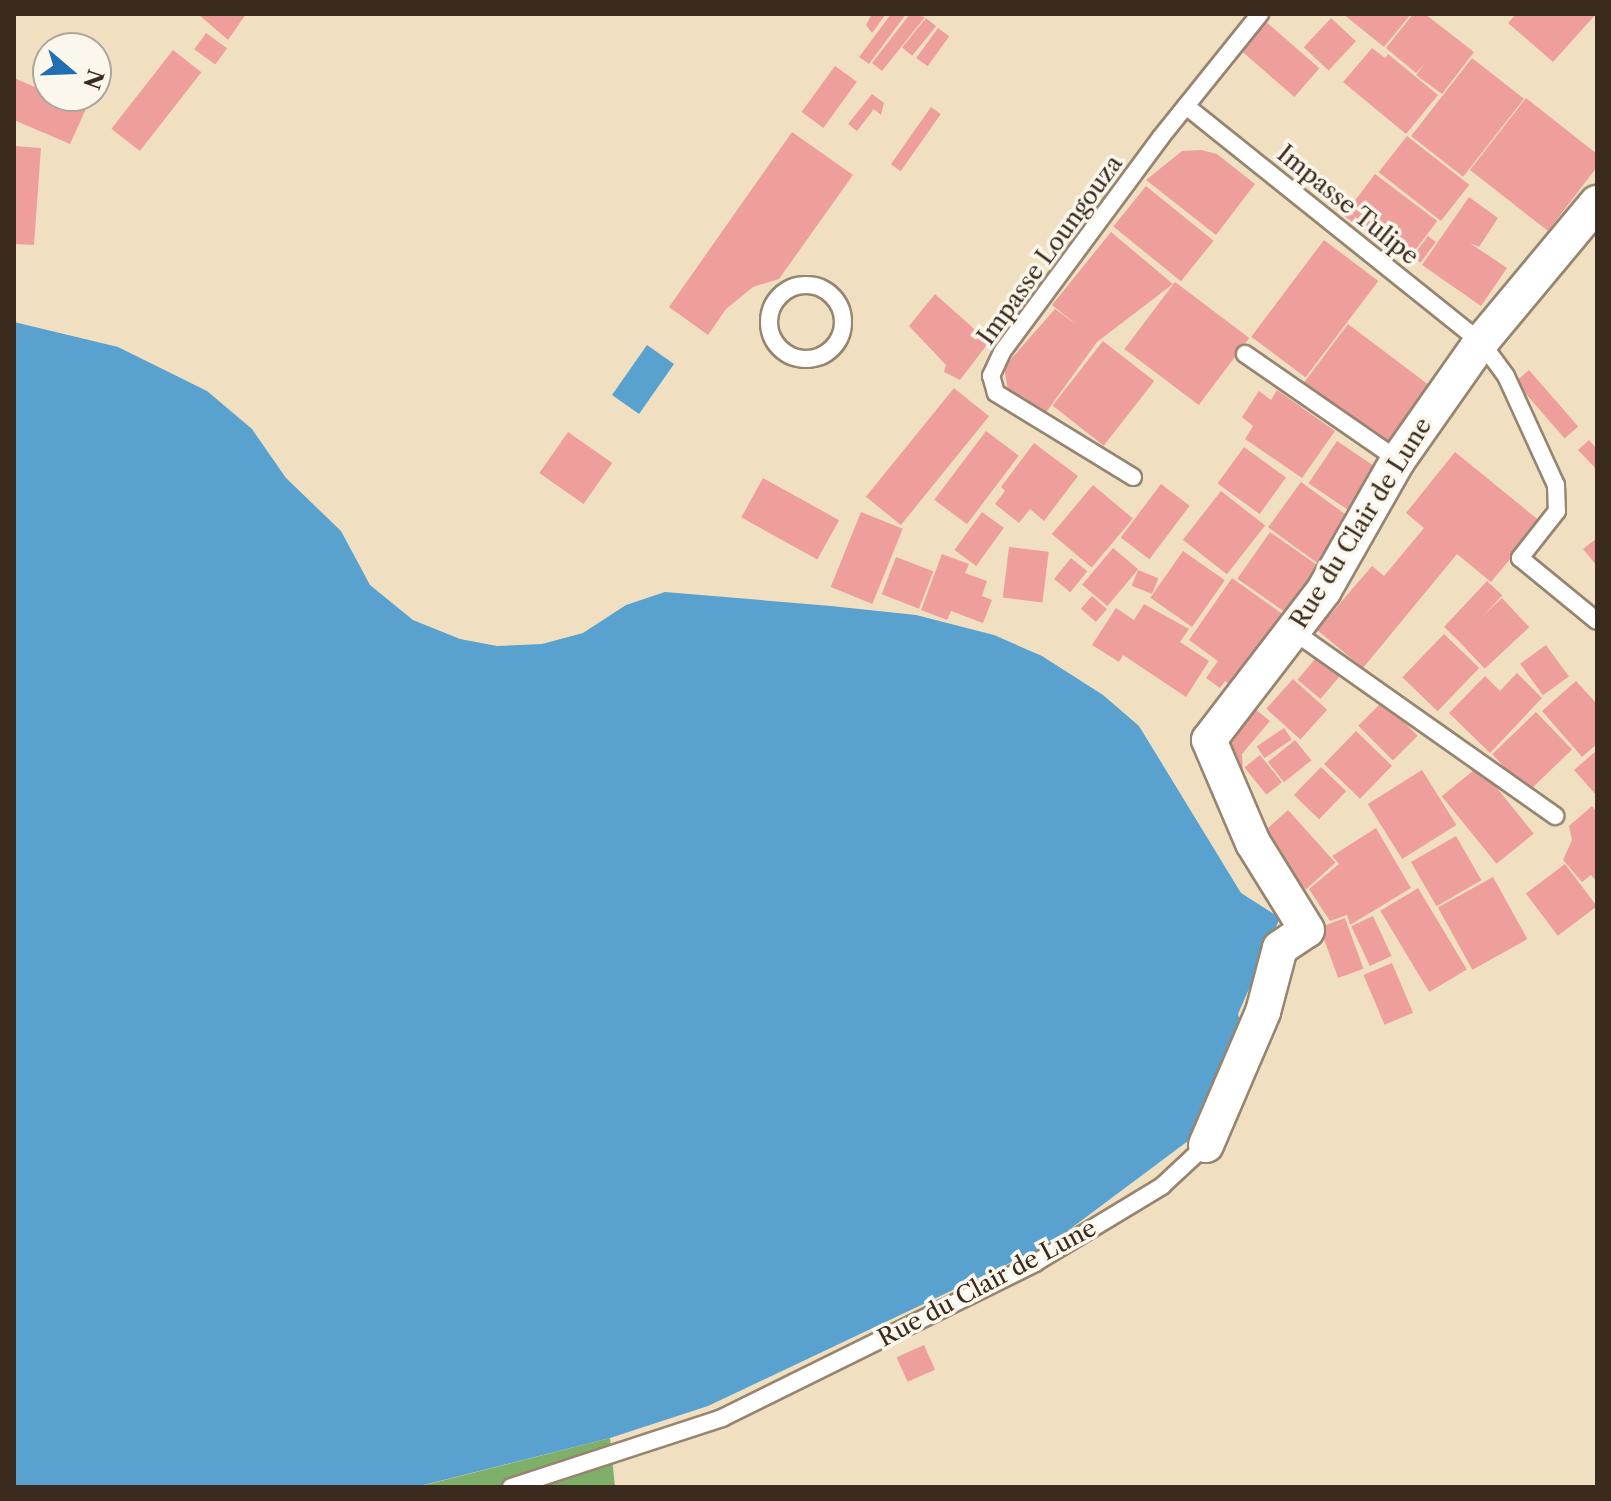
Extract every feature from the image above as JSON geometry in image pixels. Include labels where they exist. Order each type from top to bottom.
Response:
[{"type":"street","name":"Rue du Clair de Lune","points":[[1206,1145],[1263,1012],[1280,948],[1307,930],[1253,843],[1209,740],[1324,590],[1398,460],[1481,342],[1597,203]]},
{"type":"lane","name":"Impasse Loungouza","points":[[1133,477],[996,393],[991,376],[1002,352],[1186,106],[1260,14]]},
{"type":"lane","name":"Impasse Tulipe","points":[[1186,106],[1481,342],[1506,376],[1556,485],[1557,511],[1520,558],[1597,621]]},
{"type":"lane","points":[[803,284],[821,287],[835,298],[843,314],[842,332],[818,357],[800,359],[784,352],[772,338],[769,321],[773,303],[786,290],[803,284]]},
{"type":"lane","points":[[1245,354],[1398,460]]},
{"type":"lane","points":[[1293,631],[1555,816]]},
{"type":"lane","name":"Rue du Clair de Lune","points":[[511,1487],[722,1418],[1035,1263],[1162,1186],[1206,1145]]},
{"type":"green space","points":[[610,1438],[615,1487],[416,1487],[433,1483]]},
{"type":"water","points":[[14,322],[118,347],[207,391],[252,429],[286,478],[341,531],[370,585],[413,620],[460,639],[497,646],[542,644],[583,633],[626,605],[665,592],[831,606],[916,615],[994,635],[1042,656],[1103,695],[1139,726],[1241,893],[1280,918],[1238,1014],[1246,1043],[1200,1132],[1050,1244],[708,1406],[610,1438],[416,1487],[14,1487]]},
{"type":"water","points":[[647,345],[674,364],[639,414],[612,395]]},
{"type":"building","points":[[198,14],[246,14],[228,40]]},
{"type":"building","points":[[872,14],[886,14],[872,33],[866,25]]},
{"type":"building","points":[[891,14],[906,14],[869,64],[859,57]]},
{"type":"building","points":[[910,14],[925,17],[882,71],[872,63]]},
{"type":"building","points":[[1343,14],[1411,14],[1384,47]]},
{"type":"building","points":[[1413,14],[1425,14],[1474,52],[1442,94],[1416,75],[1424,65],[1416,73],[1386,48]]},
{"type":"building","points":[[1516,14],[1596,14],[1553,62],[1508,23]]},
{"type":"building","points":[[926,18],[936,26],[912,56],[902,48]]},
{"type":"building","points":[[1331,18],[1356,41],[1329,70],[1304,47]]},
{"type":"building","points":[[1265,21],[1319,68],[1294,97],[1240,50]]},
{"type":"building","points":[[938,28],[949,36],[928,66],[916,58]]},
{"type":"building","points":[[206,33],[227,48],[215,64],[194,49]]},
{"type":"building","points":[[1372,48],[1385,58],[1388,54],[1438,95],[1406,134],[1343,82]]},
{"type":"building","points":[[173,50],[201,72],[140,151],[111,129]]},
{"type":"building","points":[[1472,58],[1524,99],[1463,177],[1411,136]]},
{"type":"building","points":[[835,66],[857,82],[823,128],[801,112]]},
{"type":"building","points":[[14,78],[32,86],[32,112],[85,112],[70,144],[14,120]]},
{"type":"building","points":[[872,94],[884,103],[881,115],[874,109],[857,131],[848,124]]},
{"type":"building","points":[[1526,98],[1597,154],[1597,167],[1548,231],[1470,170]]},
{"type":"building","points":[[931,107],[941,114],[901,171],[891,164]]},
{"type":"building","points":[[792,132],[853,175],[779,279],[753,287],[726,309],[708,335],[669,307]]},
{"type":"building","points":[[1407,136],[1469,185],[1441,221],[1379,172]]},
{"type":"building","points":[[14,146],[41,148],[34,245],[14,244]]},
{"type":"building","points":[[1201,150],[1217,154],[1255,184],[1216,235],[1146,180],[1182,151]]},
{"type":"building","points":[[1375,174],[1437,221],[1406,262],[1344,216]]},
{"type":"building","points":[[1146,186],[1214,241],[1181,281],[1113,226]]},
{"type":"building","points":[[1469,197],[1498,218],[1479,247],[1470,243],[1507,268],[1481,306],[1422,265]]},
{"type":"building","points":[[1111,232],[1173,284],[1097,342],[1042,418],[1008,391],[1004,367],[1055,309],[1077,325],[1052,305]]},
{"type":"building","points":[[1428,236],[1436,242],[1420,263],[1412,257]]},
{"type":"building","points":[[1324,240],[1378,281],[1305,378],[1251,337]]},
{"type":"building","points":[[1175,282],[1249,338],[1199,405],[1124,349]]},
{"type":"building","points":[[935,294],[989,342],[960,380],[944,372],[946,365],[909,326]]},
{"type":"building","points":[[1348,324],[1436,390],[1391,450],[1303,384]]},
{"type":"building","points":[[1103,341],[1154,381],[1104,446],[1053,406]]},
{"type":"building","points":[[1529,370],[1578,427],[1565,438],[1515,382]]},
{"type":"building","points":[[954,388],[989,416],[901,525],[866,497]]},
{"type":"building","points":[[1277,390],[1335,431],[1302,478],[1245,439],[1253,426],[1242,417],[1259,391],[1271,400]]},
{"type":"building","points":[[986,431],[1019,456],[967,524],[934,500]]},
{"type":"building","points":[[568,432],[612,463],[584,504],[539,473]]},
{"type":"building","points":[[1589,440],[1597,449],[1597,470],[1578,450]]},
{"type":"building","points":[[1337,441],[1376,467],[1347,510],[1308,483]]},
{"type":"building","points":[[1034,443],[1078,476],[1044,521],[1030,509],[1019,523],[995,504],[1005,491],[1001,487]]},
{"type":"building","points":[[1244,447],[1286,478],[1260,514],[1218,483]]},
{"type":"building","points":[[1455,452],[1541,522],[1491,582],[1457,554],[1363,668],[1317,630],[1372,566],[1384,576],[1424,528],[1406,513]]},
{"type":"building","points":[[763,478],[839,520],[817,560],[741,517]]},
{"type":"building","points":[[1301,482],[1352,519],[1319,564],[1268,527]]},
{"type":"building","points":[[1161,484],[1190,506],[1149,559],[1121,538]]},
{"type":"building","points":[[1093,485],[1133,518],[1092,567],[1052,534]]},
{"type":"building","points":[[1221,491],[1265,525],[1227,574],[1183,540]]},
{"type":"building","points":[[861,512],[903,529],[872,604],[831,587]]},
{"type":"building","points":[[982,512],[1004,528],[976,566],[954,550]]},
{"type":"building","points":[[1270,532],[1320,567],[1287,614],[1237,579]]},
{"type":"building","points":[[1597,538],[1597,566],[1583,549]]},
{"type":"building","points":[[1009,547],[1049,552],[1042,602],[1003,598]]},
{"type":"building","points":[[1113,548],[1138,569],[1107,606],[1082,585]]},
{"type":"building","points":[[1183,551],[1225,580],[1192,627],[1150,598]]},
{"type":"building","points":[[942,554],[969,564],[965,573],[987,581],[982,596],[992,600],[983,623],[951,611],[947,620],[921,610]]},
{"type":"building","points":[[896,557],[933,571],[919,609],[882,594]]},
{"type":"building","points":[[1071,558],[1087,571],[1070,592],[1054,579]]},
{"type":"building","points":[[1138,570],[1158,578],[1152,594],[1132,586]]},
{"type":"building","points":[[1232,578],[1291,620],[1240,691],[1225,681],[1220,688],[1206,678],[1218,661],[1189,640]]},
{"type":"building","points":[[1487,581],[1502,595],[1459,641],[1444,627]]},
{"type":"building","points":[[1092,596],[1107,609],[1096,622],[1081,609]]},
{"type":"building","points":[[1502,598],[1529,627],[1485,669],[1457,640]]},
{"type":"building","points":[[1144,604],[1189,629],[1180,642],[1209,661],[1186,697],[1123,655],[1119,662],[1092,645],[1116,608],[1134,620]]},
{"type":"building","points":[[1444,634],[1479,668],[1438,711],[1402,677]]},
{"type":"building","points":[[1546,645],[1569,677],[1543,695],[1520,664]]},
{"type":"building","points":[[1320,653],[1343,672],[1320,699],[1298,680]]},
{"type":"building","points":[[1517,673],[1542,698],[1490,753],[1449,713],[1485,676],[1500,691]]},
{"type":"building","points":[[1293,679],[1327,710],[1300,740],[1266,709]]},
{"type":"building","points":[[1576,681],[1597,704],[1597,744],[1582,757],[1542,711]]},
{"type":"building","points":[[1244,700],[1270,721],[1242,754],[1243,774],[1228,775],[1224,753]]},
{"type":"building","points":[[1383,701],[1418,736],[1393,760],[1358,726]]},
{"type":"building","points":[[1536,712],[1572,749],[1528,792],[1492,754]]},
{"type":"building","points":[[1284,728],[1292,740],[1264,758],[1257,746]]},
{"type":"building","points":[[1356,731],[1392,766],[1360,799],[1324,764]]},
{"type":"building","points":[[1295,740],[1311,760],[1284,782],[1268,762]]},
{"type":"building","points":[[1597,750],[1597,796],[1574,770]]},
{"type":"building","points":[[1260,755],[1282,782],[1266,795],[1244,768]]},
{"type":"building","points":[[1479,766],[1534,834],[1496,864],[1442,796]]},
{"type":"building","points":[[1321,767],[1346,791],[1319,819],[1294,795]]},
{"type":"building","points":[[1422,770],[1456,825],[1402,859],[1368,804]]},
{"type":"building","points":[[1592,806],[1597,812],[1597,882],[1591,875],[1582,882],[1563,860],[1572,840],[1569,826]]},
{"type":"building","points":[[1288,810],[1336,863],[1306,890],[1258,837]]},
{"type":"building","points":[[1376,828],[1411,888],[1350,925],[1347,915],[1330,921],[1309,889],[1339,864],[1332,856]]},
{"type":"building","points":[[1456,836],[1482,880],[1436,906],[1411,862]]},
{"type":"building","points":[[1565,864],[1597,906],[1558,936],[1526,893]]},
{"type":"building","points":[[1493,877],[1527,939],[1472,970],[1438,908]]},
{"type":"building","points":[[1418,888],[1467,969],[1429,992],[1380,911]]},
{"type":"building","points":[[1373,916],[1392,956],[1370,966],[1351,926]]},
{"type":"building","points":[[1345,918],[1363,969],[1338,978],[1320,927]]},
{"type":"building","points":[[1392,963],[1413,1013],[1385,1025],[1363,975]]},
{"type":"building","points":[[924,1345],[935,1370],[908,1382],[897,1357]]}]
